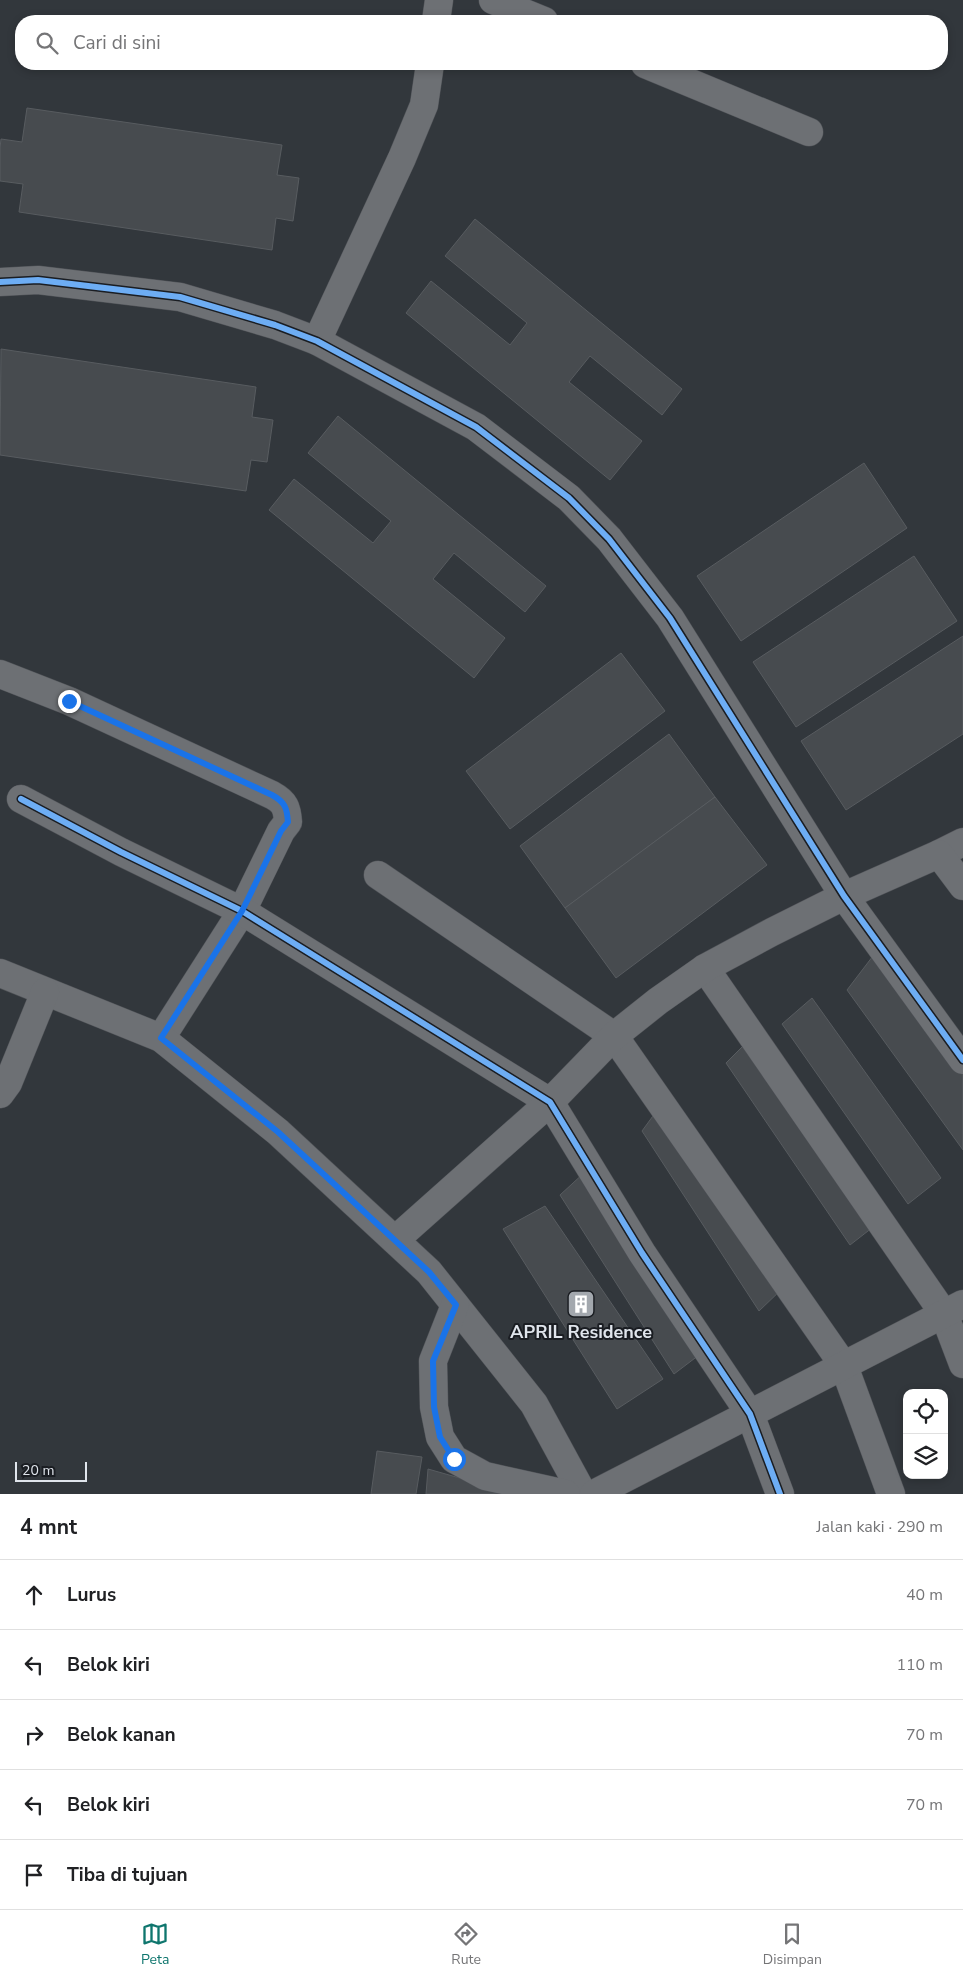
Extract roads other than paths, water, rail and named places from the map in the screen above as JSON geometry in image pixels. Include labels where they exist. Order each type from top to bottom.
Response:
[{"type":"street","points":[[437,15],[439,0]]},
{"type":"street","points":[[493,0],[529,15]]},
{"type":"street","points":[[317,341],[424,106],[429,70]]},
{"type":"street","points":[[659,70],[809,132]]},
{"type":"street","points":[[0,282],[38,280],[180,297],[275,325],[317,341],[476,427],[569,498],[609,539],[670,618],[844,896],[963,1060]]},
{"type":"street","points":[[0,674],[69,701],[282,800],[286,808],[288,822],[281,831],[242,911],[161,1038]]},
{"type":"street","points":[[21,798],[121,852],[242,911],[550,1102],[642,1253],[750,1414],[780,1494]]},
{"type":"street","points":[[395,1240],[550,1102],[614,1036],[658,1001],[705,968],[844,896],[963,842]]},
{"type":"street","points":[[940,854],[963,886]]},
{"type":"street","points":[[378,875],[614,1036],[844,1366],[891,1494]]},
{"type":"street","points":[[705,968],[954,1309],[963,1364]]},
{"type":"street","points":[[0,973],[161,1038],[278,1132],[429,1272],[534,1404],[583,1494]]},
{"type":"street","points":[[0,1094],[8,1083],[45,992]]},
{"type":"street","points":[[456,1305],[433,1361],[434,1407],[440,1437],[454,1459],[485,1476],[566,1494]]},
{"type":"street","points":[[594,1494],[954,1309]]},
{"type":"place","name":"APRIL Residence","points":[[581,1304]]}]
